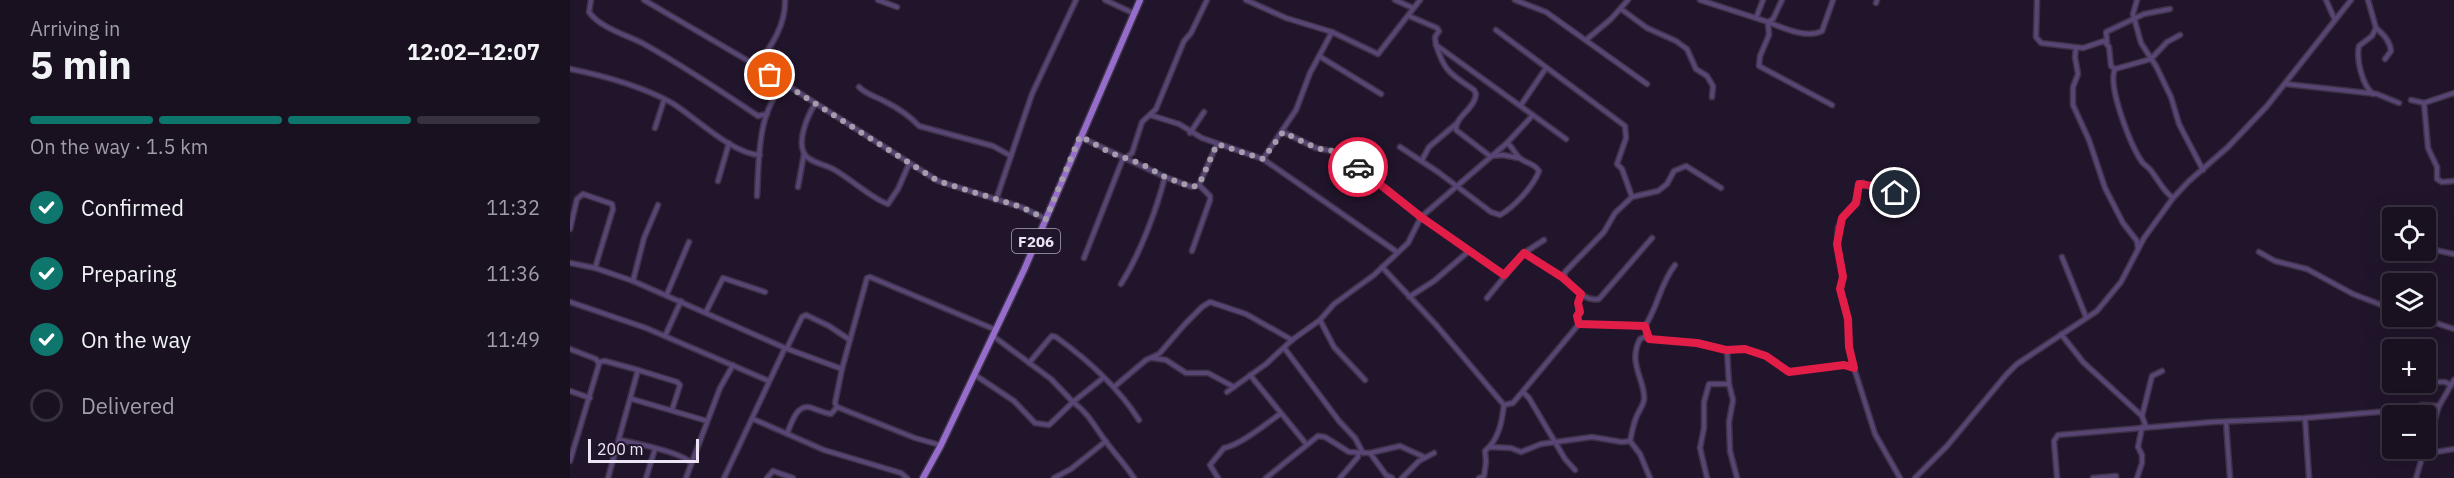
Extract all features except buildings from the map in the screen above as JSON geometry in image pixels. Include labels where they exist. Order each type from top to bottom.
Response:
[{"type":"main road","name":"F206","points":[[923,478],[941,445],[1046,219],[1140,0]]},
{"type":"street","points":[[591,0],[589,12],[598,20],[718,88],[758,116],[767,114]]},
{"type":"street","points":[[644,0],[757,66],[909,164],[949,186],[1021,207],[1046,219]]},
{"type":"street","points":[[757,66],[785,16],[784,0]]},
{"type":"street","points":[[878,0],[897,7]]},
{"type":"street","points":[[996,201],[1032,94],[1076,0]]},
{"type":"street","points":[[1105,0],[1134,13]]},
{"type":"street","points":[[1084,258],[1122,160],[1132,153],[1142,122],[1156,109],[1184,41],[1191,33],[1207,0]]},
{"type":"street","points":[[1246,0],[1275,13],[1332,32],[1378,54],[1420,0]]},
{"type":"street","points":[[1395,0],[1413,8]]},
{"type":"street","points":[[1515,0],[1546,12],[1647,84]]},
{"type":"street","points":[[1586,40],[1628,0]]},
{"type":"street","points":[[1700,0],[1713,2],[1793,30],[1816,34],[1822,31],[1833,0]]},
{"type":"street","points":[[1756,18],[1763,0]]},
{"type":"street","points":[[1768,22],[1773,19],[1782,0]]},
{"type":"street","points":[[2037,0],[2036,37],[2044,45],[2076,48],[2090,47],[2104,41],[2107,43]]},
{"type":"street","points":[[2137,0],[2133,11],[2141,43],[2171,97],[2179,124],[2203,170]]},
{"type":"street","points":[[2326,0],[2335,20]]},
{"type":"street","points":[[1915,478],[1947,446],[2006,375],[2026,357],[2097,311],[2127,273],[2138,250],[2173,198],[2243,132],[2286,84],[2351,0]]},
{"type":"street","points":[[2368,0],[2376,28],[2384,35],[2391,47],[2391,51],[2385,58]]},
{"type":"street","points":[[1621,9],[1647,28],[1676,41],[1687,49],[1696,69],[1707,76],[1713,86],[1712,97]]},
{"type":"street","points":[[2115,69],[2111,66],[2106,32],[2151,11],[2170,9]]},
{"type":"street","points":[[1409,16],[1437,28],[1439,32],[1435,37],[1436,45],[1442,64],[1476,94],[1473,104],[1430,147],[1422,160]]},
{"type":"street","points":[[1768,22],[1769,35],[1760,56],[1759,66],[1832,105]]},
{"type":"street","points":[[2373,94],[2362,80],[2358,51],[2359,46],[2372,36],[2376,28]]},
{"type":"street","points":[[1496,30],[1625,126],[1626,138],[1617,164],[1622,170],[1632,197]]},
{"type":"street","points":[[1263,159],[1296,110],[1332,32]]},
{"type":"street","points":[[2115,69],[2151,59],[2167,42],[2180,35]]},
{"type":"street","points":[[1436,45],[1566,139]]},
{"type":"street","points":[[2076,48],[2078,74],[2073,87],[2073,105],[2100,168],[2103,182],[2123,223],[2137,241],[2138,250]]},
{"type":"street","points":[[1319,56],[1382,94]]},
{"type":"street","points":[[1521,105],[1546,68]]},
{"type":"street","points":[[570,69],[602,75],[664,100],[729,143],[760,155]]},
{"type":"street","points":[[2115,69],[2112,78],[2118,105],[2131,140],[2143,164],[2152,171],[2166,193],[2173,198]]},
{"type":"street","points":[[2286,84],[2373,94],[2399,103]]},
{"type":"street","points":[[757,196],[760,155],[767,114],[771,101],[784,85]]},
{"type":"street","points":[[859,87],[866,94],[883,100],[912,117],[919,126],[993,146],[1011,156]]},
{"type":"street","points":[[2411,100],[2424,103],[2454,93]]},
{"type":"street","points":[[655,128],[664,100]]},
{"type":"street","points":[[2424,103],[2428,148],[2437,167],[2437,179],[2442,182],[2454,181]]},
{"type":"street","points":[[798,187],[804,153],[805,123],[815,104]]},
{"type":"street","points":[[1191,133],[1204,112]]},
{"type":"street","points":[[1227,392],[1320,320],[1334,304],[1382,267],[1408,243],[1421,217],[1507,143],[1533,114]]},
{"type":"street","points":[[1150,115],[1179,124],[1191,133],[1217,144],[1263,159],[1397,252]]},
{"type":"street","points":[[1400,147],[1422,160],[1457,188],[1500,215],[1506,212],[1538,174],[1536,166],[1519,158],[1503,155],[1490,156],[1456,130],[1456,123]]},
{"type":"street","points":[[1283,132],[1316,148],[1332,151],[1350,161],[1421,217],[1504,275]]},
{"type":"street","points":[[1080,136],[1111,153],[1127,158],[1165,177],[1192,187],[1199,185]]},
{"type":"street","points":[[718,181],[729,143]]},
{"type":"street","points":[[1507,143],[1513,147],[1519,158]]},
{"type":"street","points":[[1199,185],[1217,144]]},
{"type":"street","points":[[804,153],[812,160],[833,168],[888,204],[898,189],[909,164]]},
{"type":"street","points":[[1564,278],[1565,272],[1604,232],[1615,213],[1632,197],[1658,190],[1667,184],[1674,171],[1686,166],[1721,188]]},
{"type":"street","points":[[1121,284],[1131,268],[1165,177]]},
{"type":"street","points":[[1900,478],[1875,434],[1854,368],[1849,347],[1848,319],[1840,289],[1843,277],[1837,244],[1838,228],[1842,218],[1856,203],[1859,184],[1863,183],[1872,188],[1904,195]]},
{"type":"street","points":[[1192,251],[1210,200],[1199,185]]},
{"type":"street","points":[[570,229],[577,199],[583,194],[612,204],[613,209],[595,268]]},
{"type":"street","points":[[633,281],[644,238],[658,205]]},
{"type":"street","points":[[1524,253],[1564,278],[1581,294],[1593,300],[1599,299],[1652,238]]},
{"type":"street","points":[[1487,298],[1524,253],[1544,240]]},
{"type":"street","points":[[667,294],[688,242]]},
{"type":"street","points":[[2436,250],[2454,254]]},
{"type":"street","points":[[1409,297],[1434,281],[1469,251]]},
{"type":"street","points":[[2259,252],[2275,261],[2307,269],[2353,294],[2382,305]]},
{"type":"street","points":[[2062,257],[2086,317]]},
{"type":"street","points":[[570,263],[595,268],[667,294],[786,348],[842,369]]},
{"type":"street","points":[[1675,265],[1664,281],[1657,307],[1645,326],[1647,336],[1654,340],[1697,343],[1727,350],[1745,349],[1766,356],[1789,372],[1844,365],[1854,368]]},
{"type":"street","points":[[1382,267],[1437,326],[1504,405]]},
{"type":"street","points":[[837,406],[835,403],[842,369],[867,278],[870,277],[994,333],[1051,379],[1087,412],[1134,478]]},
{"type":"street","points":[[706,312],[723,278],[765,292]]},
{"type":"street","points":[[1579,324],[1577,316],[1580,312],[1578,303],[1581,294]]},
{"type":"street","points":[[665,336],[681,301]]},
{"type":"street","points":[[570,302],[665,336],[769,381]]},
{"type":"street","points":[[1114,387],[1146,360],[1159,354],[1185,324],[1210,302],[1246,314],[1292,340]]},
{"type":"street","points":[[724,478],[802,316],[806,315],[829,326],[850,340]]},
{"type":"street","points":[[1320,320],[1334,347],[1365,380]]},
{"type":"street","points":[[2436,323],[2454,329]]},
{"type":"street","points":[[1579,324],[1645,326]]},
{"type":"street","points":[[1504,405],[1513,403],[1579,324]]},
{"type":"street","points":[[2061,334],[2083,363],[2142,416]]},
{"type":"street","points":[[1029,363],[1052,336],[1082,357],[1114,387],[1139,420]]},
{"type":"street","points":[[1630,441],[1635,421],[1644,402],[1638,376],[1636,352],[1638,342],[1647,336]]},
{"type":"street","points":[[570,349],[599,362],[605,361],[677,382],[680,385],[672,411]]},
{"type":"street","points":[[1284,349],[1339,422],[1355,438],[1360,453],[1340,478]]},
{"type":"street","points":[[1727,350],[1729,384],[1733,400],[1729,422],[1730,451],[1737,478]]},
{"type":"street","points":[[1146,360],[1160,358],[1186,373],[1208,373],[1234,387]]},
{"type":"street","points":[[570,461],[599,362]]},
{"type":"street","points":[[686,478],[720,388],[733,366]]},
{"type":"street","points":[[608,478],[639,370]]},
{"type":"street","points":[[2137,478],[2142,463],[2142,455],[2138,447],[2144,427],[2142,416],[2152,376],[2162,371]]},
{"type":"street","points":[[974,375],[1014,401],[1035,423],[1042,426],[1049,425],[1103,378]]},
{"type":"street","points":[[1250,375],[1307,445]]},
{"type":"street","points":[[2436,415],[2454,380]]},
{"type":"street","points":[[2436,382],[2445,382],[2451,386]]},
{"type":"street","points":[[1707,478],[1700,448],[1704,428],[1704,402],[1709,384],[1729,384]]},
{"type":"street","points":[[570,390],[590,398]]},
{"type":"street","points":[[1522,392],[1533,404],[1554,442],[1575,470]]},
{"type":"street","points":[[632,399],[707,421]]},
{"type":"street","points":[[1479,478],[1484,476],[1485,452],[1496,440],[1504,405]]},
{"type":"street","points":[[2057,478],[2055,436],[2068,433],[2305,418],[2409,409],[2422,405],[2439,406]]},
{"type":"street","points":[[786,434],[798,411],[803,407],[808,406],[831,414],[837,406]]},
{"type":"street","points":[[837,406],[928,443],[941,445]]},
{"type":"street","points":[[1218,478],[1210,465],[1216,456],[1224,448],[1232,447],[1280,414]]},
{"type":"street","points":[[2305,418],[2309,478]]},
{"type":"street","points":[[753,419],[837,454],[901,473],[907,478]]},
{"type":"street","points":[[2226,422],[2230,478]]},
{"type":"street","points":[[570,434],[578,437]]},
{"type":"street","points":[[1266,478],[1318,436],[1325,437],[1349,452],[1370,453],[1400,447],[1424,457]]},
{"type":"street","points":[[1490,447],[1511,448],[1521,452],[1541,444],[1592,437],[1610,438],[1622,442],[1630,441]]},
{"type":"street","points":[[620,440],[685,457],[691,463]]},
{"type":"street","points":[[1054,478],[1071,469],[1106,441]]},
{"type":"street","points":[[1630,441],[1640,454],[1650,478]]},
{"type":"street","points":[[646,478],[655,449]]},
{"type":"street","points":[[2436,450],[2454,449]]},
{"type":"street","points":[[1370,453],[1386,475],[1392,478]]},
{"type":"street","points":[[1402,478],[1424,457],[1434,453]]},
{"type":"street","points":[[2416,478],[2422,459]]},
{"type":"street","points":[[767,478],[773,471],[792,478]]},
{"type":"street","points":[[2093,478],[2116,476]]},
{"type":"way so far","points":[[770,75],[938,181],[1021,207],[1046,219],[1080,136],[1111,153],[1135,161],[1165,177],[1192,187],[1199,185],[1217,144],[1263,159],[1283,132],[1316,148],[1332,151],[1358,167]]},
{"type":"route","points":[[1358,167],[1421,217],[1504,275],[1524,253],[1562,277],[1581,294],[1578,303],[1580,312],[1577,314],[1579,324],[1645,326],[1649,339],[1697,343],[1726,350],[1745,349],[1766,356],[1793,373],[1844,365],[1854,368],[1849,347],[1848,319],[1840,289],[1843,277],[1837,244],[1838,228],[1842,218],[1856,203],[1859,184],[1863,183],[1872,188],[1895,193]]}]
